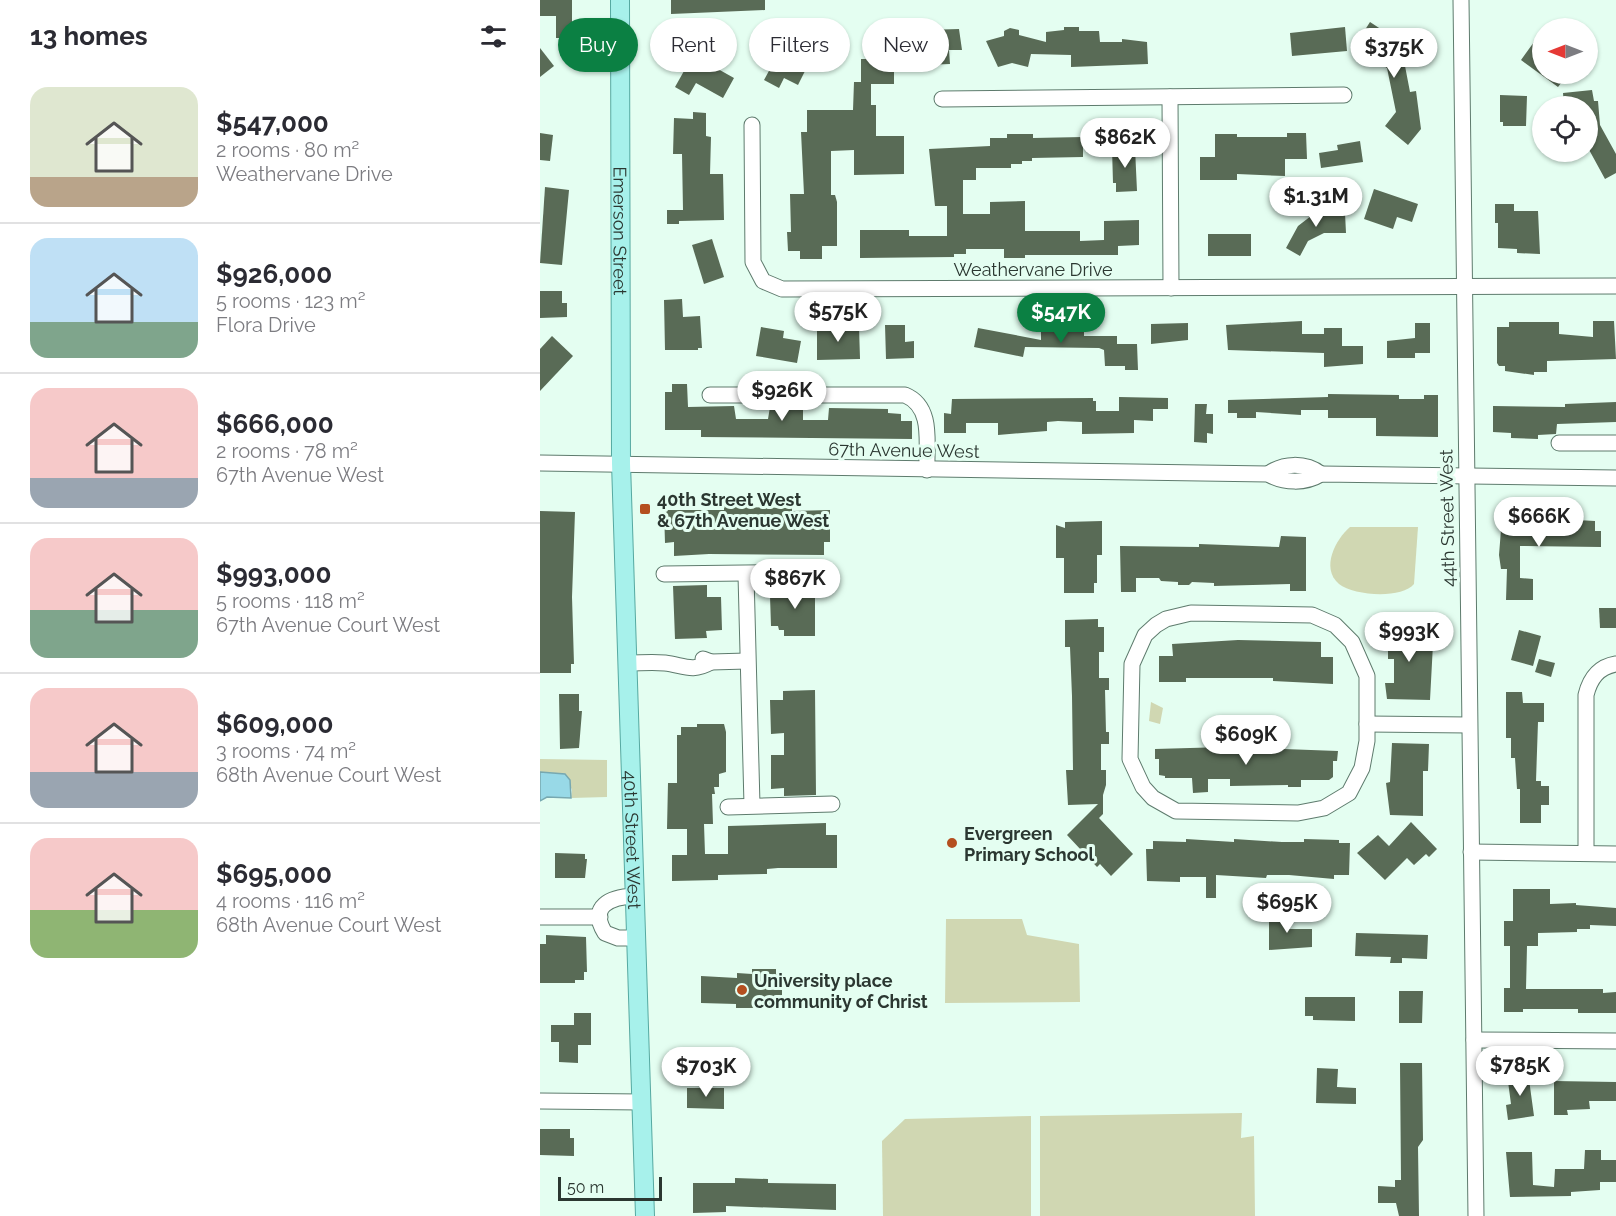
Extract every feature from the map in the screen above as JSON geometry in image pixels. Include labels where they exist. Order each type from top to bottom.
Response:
[{"type":"main road","name":"Emerson Street","points":[[620,0],[621,463]]},
{"type":"main road","name":"40th Street West","points":[[621,463],[645,1216]]},
{"type":"street","name":"44th Street West","points":[[1461,0],[1465,476],[1476,1216]]},
{"type":"street","points":[[942,99],[1344,95]]},
{"type":"street","points":[[1170,97],[1170,288]]},
{"type":"street","name":"Weathervane Drive","points":[[752,125],[753,262],[756,272],[772,287],[782,289],[1616,286]]},
{"type":"street","points":[[710,395],[905,395],[917,402],[926,418],[927,470]]},
{"type":"street","points":[[1558,443],[1616,443]]},
{"type":"street","name":"67th Avenue West","points":[[540,463],[1268,474],[1279,480],[1311,481],[1321,474],[1616,478]]},
{"type":"street","points":[[664,574],[746,575],[820,572]]},
{"type":"street","points":[[746,575],[752,805]]},
{"type":"street","points":[[1191,613],[1312,615],[1335,625],[1352,642],[1367,676],[1367,724],[1366,753],[1362,768],[1349,793],[1338,802],[1298,813],[1176,811],[1153,798],[1136,774],[1130,759],[1132,664],[1137,648],[1145,635],[1166,619],[1191,613]]},
{"type":"street","points":[[627,663],[668,663],[677,668],[702,667],[711,662],[747,661]]},
{"type":"street","points":[[1586,854],[1586,696],[1589,684],[1609,666]]},
{"type":"street","points":[[1367,724],[1469,725]]},
{"type":"street","points":[[728,807],[832,804]]},
{"type":"street","points":[[1472,852],[1616,854]]},
{"type":"street","points":[[634,896],[617,896],[606,902],[600,910],[600,917],[605,933],[618,938],[636,938]]},
{"type":"street","points":[[540,917],[600,917]]},
{"type":"street","points":[[1474,1040],[1616,1041]]},
{"type":"street","points":[[540,1101],[642,1102]]},
{"type":"green space","points":[[1350,527],[1418,527],[1414,584],[1399,592],[1378,594],[1355,591],[1339,584],[1333,577],[1330,562],[1335,546]]},
{"type":"green space","points":[[1151,702],[1163,708],[1160,724],[1149,721]]},
{"type":"green space","points":[[540,759],[607,760],[607,797],[571,798],[572,790],[565,774],[540,772]]},
{"type":"green space","points":[[946,919],[1022,919],[1027,935],[1079,944],[1080,1002],[945,1003]]},
{"type":"green space","points":[[1242,1113],[1241,1138],[1254,1136],[1255,1216],[1040,1216],[1040,1116]]},
{"type":"green space","points":[[1031,1116],[1031,1216],[883,1216],[882,1141],[905,1119]]},
{"type":"water","points":[[540,772],[565,774],[570,780],[571,798],[547,797],[540,801]]},
{"type":"building","points":[[540,0],[572,0],[572,18],[558,18],[558,38],[556,38],[556,16],[540,16]]},
{"type":"building","points":[[671,0],[765,0],[765,10],[671,14]]},
{"type":"building","points":[[1370,22],[1414,51],[1405,66],[1410,92],[1416,91],[1421,129],[1408,145],[1385,126],[1396,112],[1387,68],[1354,47]]},
{"type":"building","points":[[1064,27],[1079,27],[1079,31],[1099,31],[1100,42],[1122,42],[1122,39],[1147,42],[1148,64],[1071,67],[1071,55],[1031,54],[1028,67],[1012,63],[998,67],[986,41],[1004,36],[1004,31],[1010,28],[1019,30],[1019,35],[1046,42],[1046,32],[1064,30]]},
{"type":"building","points":[[1345,27],[1347,51],[1292,56],[1290,33]]},
{"type":"building","points":[[949,29],[959,29],[962,50],[949,50]]},
{"type":"building","points":[[1532,45],[1532,68],[1521,60]]},
{"type":"building","points":[[540,48],[554,66],[540,77]]},
{"type":"building","points":[[861,59],[862,72],[894,72],[894,84],[871,84],[871,105],[876,105],[876,136],[904,136],[904,174],[854,175],[854,150],[831,151],[831,195],[835,195],[837,202],[837,246],[822,246],[822,259],[800,259],[800,251],[788,251],[787,232],[791,232],[790,194],[804,194],[801,132],[807,132],[807,110],[853,110],[854,82],[861,82]]},
{"type":"building","points":[[683,72],[723,72],[734,78],[723,98],[696,83],[689,95],[675,87]]},
{"type":"building","points":[[768,72],[804,72],[798,85],[784,78],[779,88],[764,80]]},
{"type":"building","points":[[1592,90],[1593,96],[1563,96],[1563,93]]},
{"type":"building","points":[[1500,95],[1527,96],[1526,126],[1503,126],[1503,122],[1500,122]]},
{"type":"building","points":[[1598,101],[1600,125],[1616,154],[1616,173],[1605,179],[1596,162],[1598,162]]},
{"type":"building","points":[[693,112],[706,113],[706,136],[711,137],[710,174],[723,174],[724,220],[679,221],[679,224],[667,224],[667,210],[683,210],[682,154],[673,154],[674,118],[693,119]]},
{"type":"building","points":[[540,133],[553,135],[550,161],[540,160]]},
{"type":"building","points":[[1287,133],[1306,133],[1307,159],[1285,159],[1285,176],[1237,174],[1237,180],[1200,180],[1200,157],[1215,157],[1215,134],[1237,134],[1237,137],[1287,137]]},
{"type":"building","points":[[1007,134],[1033,134],[1033,138],[1083,137],[1083,157],[1032,158],[1032,161],[1022,161],[1022,164],[1011,164],[1011,168],[976,168],[976,180],[963,180],[963,214],[990,214],[990,202],[1025,201],[1025,231],[1080,231],[1080,241],[1104,240],[1104,221],[1139,220],[1139,245],[1118,246],[1118,255],[1025,255],[1025,258],[1004,258],[1004,249],[966,249],[966,254],[954,254],[954,257],[860,258],[860,230],[909,230],[909,236],[947,236],[947,206],[935,206],[929,149],[990,146],[990,138],[1007,138]]},
{"type":"building","points":[[1360,141],[1363,162],[1321,168],[1319,153],[1338,150],[1337,145]]},
{"type":"building","points":[[1112,148],[1135,148],[1137,191],[1116,192],[1116,183],[1113,183]]},
{"type":"building","points":[[545,187],[569,190],[562,265],[540,263]]},
{"type":"building","points":[[1374,189],[1418,204],[1412,222],[1397,217],[1393,229],[1364,219]]},
{"type":"building","points":[[1495,204],[1514,204],[1514,211],[1538,211],[1540,254],[1517,253],[1517,249],[1498,248]]},
{"type":"building","points":[[1311,205],[1324,205],[1324,214],[1345,213],[1346,233],[1324,233],[1308,241],[1300,256],[1286,248],[1298,226],[1311,216]]},
{"type":"building","points":[[1208,234],[1251,234],[1251,256],[1208,256]]},
{"type":"building","points":[[712,239],[724,277],[704,284],[692,245]]},
{"type":"building","points":[[540,291],[562,291],[562,303],[567,303],[567,317],[540,318]]},
{"type":"building","points":[[682,299],[683,317],[700,316],[702,348],[665,350],[664,300]]},
{"type":"building","points":[[1302,321],[1302,334],[1324,334],[1324,328],[1342,328],[1342,346],[1363,346],[1363,364],[1324,367],[1324,353],[1228,350],[1226,325]]},
{"type":"building","points":[[1593,321],[1614,321],[1616,359],[1547,361],[1547,372],[1534,372],[1534,375],[1505,371],[1505,366],[1499,366],[1497,363],[1497,327],[1509,327],[1509,322],[1559,322],[1559,334],[1593,337]]},
{"type":"building","points":[[1188,323],[1188,340],[1151,344],[1151,324]]},
{"type":"building","points":[[1415,323],[1430,323],[1430,353],[1415,353],[1415,358],[1387,358],[1387,341],[1415,338]]},
{"type":"building","points":[[885,325],[905,325],[905,342],[914,341],[914,358],[886,359]]},
{"type":"building","points":[[817,326],[859,326],[860,359],[817,360]]},
{"type":"building","points":[[1041,326],[1084,327],[1084,336],[1117,336],[1117,344],[1137,344],[1138,370],[1125,370],[1125,366],[1105,366],[1104,350],[1099,348],[1025,347],[1023,357],[974,347],[978,328],[1041,340]]},
{"type":"building","points":[[761,327],[784,331],[783,338],[801,341],[797,363],[756,356]]},
{"type":"building","points":[[552,336],[573,356],[540,391],[540,349]]},
{"type":"building","points":[[672,384],[687,384],[688,407],[734,406],[736,419],[768,419],[770,407],[803,408],[803,420],[828,420],[829,408],[888,409],[888,413],[901,414],[901,421],[912,421],[912,439],[701,437],[701,430],[665,430],[665,392],[672,392]]},
{"type":"building","points":[[1328,394],[1399,395],[1399,399],[1424,399],[1424,395],[1438,395],[1438,437],[1376,436],[1376,418],[1328,418],[1328,410],[1301,410],[1301,415],[1256,412],[1256,418],[1237,418],[1237,413],[1228,413],[1228,400],[1328,397]]},
{"type":"building","points":[[1119,397],[1168,398],[1168,409],[1153,409],[1153,421],[1134,420],[1134,433],[1082,434],[1082,422],[1058,421],[1047,422],[1047,431],[998,435],[998,423],[966,423],[966,433],[944,433],[944,413],[951,414],[952,399],[1093,398],[1093,401],[1096,401],[1096,411],[1119,411]]},
{"type":"building","points":[[1616,402],[1616,422],[1557,424],[1556,434],[1538,435],[1538,439],[1511,438],[1511,433],[1493,432],[1493,406],[1565,407],[1565,404]]},
{"type":"building","points":[[1195,404],[1207,404],[1206,414],[1213,414],[1213,434],[1207,433],[1207,443],[1194,442]]},
{"type":"building","points":[[724,504],[735,504],[735,507],[792,508],[792,511],[830,510],[830,542],[824,542],[824,555],[674,556],[674,542],[665,543],[664,510],[724,510]]},
{"type":"building","points":[[540,511],[575,512],[572,597],[574,664],[571,664],[571,673],[540,673]]},
{"type":"building","points":[[1502,517],[1521,517],[1521,532],[1543,532],[1543,522],[1559,522],[1559,519],[1595,521],[1595,531],[1601,531],[1601,547],[1520,546],[1520,578],[1533,579],[1533,600],[1506,600],[1507,569],[1501,569],[1499,555]]},
{"type":"building","points":[[1102,521],[1102,555],[1097,555],[1097,583],[1094,583],[1094,593],[1064,593],[1064,558],[1056,558],[1056,525],[1065,528],[1065,522]]},
{"type":"building","points":[[1281,536],[1306,537],[1306,591],[1290,591],[1290,584],[1214,586],[1214,583],[1192,582],[1189,585],[1178,585],[1178,582],[1161,581],[1159,578],[1136,578],[1136,592],[1121,592],[1120,546],[1199,547],[1199,544],[1279,547]]},
{"type":"building","points":[[815,584],[815,636],[784,636],[784,630],[779,630],[778,626],[771,626],[770,596],[779,596],[778,591],[783,591],[783,585]]},
{"type":"building","points":[[707,585],[707,597],[721,597],[722,630],[706,631],[707,638],[675,639],[673,586]]},
{"type":"building","points":[[1599,608],[1616,608],[1616,628],[1600,628]]},
{"type":"building","points":[[1098,619],[1098,627],[1104,627],[1104,652],[1099,652],[1099,678],[1109,678],[1109,690],[1105,690],[1106,732],[1109,732],[1109,744],[1101,744],[1101,770],[1106,770],[1106,785],[1103,795],[1103,814],[1099,818],[1133,854],[1111,876],[1100,864],[1097,867],[1067,835],[1098,804],[1068,805],[1066,770],[1073,770],[1072,696],[1070,647],[1065,647],[1065,620]]},
{"type":"building","points":[[1383,625],[1408,625],[1408,631],[1430,632],[1430,644],[1433,644],[1430,700],[1387,699],[1385,683],[1394,683],[1394,659],[1388,659],[1388,650],[1383,650]]},
{"type":"building","points":[[1519,630],[1541,636],[1533,666],[1511,660]]},
{"type":"building","points":[[1238,640],[1321,642],[1321,657],[1333,657],[1333,684],[1273,681],[1273,678],[1186,678],[1186,682],[1159,682],[1159,656],[1173,656],[1172,644]]},
{"type":"building","points":[[1539,659],[1555,663],[1551,677],[1535,672]]},
{"type":"building","points":[[815,690],[816,795],[784,796],[784,788],[771,789],[771,755],[784,755],[784,733],[771,734],[770,700],[783,700],[783,691]]},
{"type":"building","points":[[1506,692],[1522,692],[1523,703],[1544,703],[1544,722],[1538,722],[1536,781],[1541,781],[1541,786],[1549,786],[1549,805],[1541,805],[1541,823],[1520,823],[1520,789],[1517,789],[1515,758],[1511,758],[1511,738],[1506,738]]},
{"type":"building","points":[[559,694],[579,694],[579,711],[582,711],[579,748],[560,749]]},
{"type":"building","points":[[697,724],[724,724],[726,732],[726,772],[719,774],[719,787],[714,787],[715,794],[712,794],[713,824],[704,824],[705,854],[728,854],[728,826],[826,823],[826,835],[837,835],[837,868],[778,868],[767,869],[767,874],[718,875],[718,880],[672,881],[672,855],[687,855],[687,829],[667,829],[668,783],[677,783],[677,735],[681,735],[681,727],[697,727]]},
{"type":"building","points":[[1392,743],[1429,744],[1428,771],[1423,771],[1423,816],[1390,815],[1386,783],[1390,782]]},
{"type":"building","points":[[1225,747],[1338,751],[1337,761],[1333,761],[1333,777],[1329,780],[1301,780],[1301,787],[1288,787],[1288,785],[1230,786],[1230,779],[1208,779],[1208,792],[1193,793],[1192,778],[1165,778],[1159,775],[1159,759],[1155,759],[1155,749]]},
{"type":"building","points":[[1411,822],[1437,849],[1429,857],[1426,854],[1414,865],[1407,858],[1385,880],[1357,853],[1378,835],[1389,846]]},
{"type":"building","points":[[1186,839],[1234,842],[1234,839],[1282,842],[1304,842],[1304,839],[1339,840],[1339,843],[1350,843],[1349,875],[1334,875],[1334,879],[1289,875],[1267,875],[1266,878],[1216,875],[1216,898],[1206,898],[1206,877],[1180,877],[1180,882],[1147,881],[1146,849],[1153,849],[1153,841],[1186,842]]},
{"type":"building","points":[[555,853],[585,854],[585,859],[587,859],[585,878],[555,878]]},
{"type":"building","points":[[1513,889],[1550,889],[1550,904],[1576,903],[1576,905],[1616,908],[1616,926],[1590,925],[1590,929],[1577,929],[1577,932],[1538,933],[1538,946],[1527,946],[1526,989],[1603,989],[1603,993],[1616,992],[1616,1013],[1578,1013],[1578,1009],[1523,1009],[1523,1012],[1504,1012],[1504,988],[1510,988],[1510,946],[1504,946],[1504,921],[1513,921]]},
{"type":"building","points":[[1269,912],[1287,912],[1287,929],[1312,929],[1312,947],[1269,950]]},
{"type":"building","points":[[1356,933],[1428,935],[1427,959],[1402,958],[1402,963],[1390,963],[1391,957],[1355,956]]},
{"type":"building","points":[[546,935],[586,937],[587,972],[584,972],[584,980],[575,980],[575,983],[540,983],[540,944],[546,944]]},
{"type":"building","name":"University place community of Christ","points":[[752,969],[776,969],[776,974],[782,974],[782,1008],[736,1008],[736,1004],[701,1003],[701,976],[737,978],[737,973],[752,974]]},
{"type":"building","points":[[1399,991],[1423,991],[1422,1023],[1399,1023]]},
{"type":"building","points":[[1305,997],[1355,997],[1355,1021],[1313,1020],[1313,1016],[1305,1016]]},
{"type":"building","points":[[574,1013],[591,1013],[591,1045],[578,1045],[578,1063],[559,1062],[559,1042],[551,1042],[551,1025],[574,1025]]},
{"type":"building","points":[[1400,1063],[1422,1063],[1423,1140],[1418,1147],[1419,1216],[1399,1216],[1396,1203],[1378,1203],[1378,1186],[1395,1187],[1395,1180],[1401,1180]]},
{"type":"building","points":[[1317,1068],[1338,1069],[1337,1087],[1356,1088],[1356,1104],[1316,1103]]},
{"type":"building","points":[[1528,1072],[1534,1116],[1508,1120],[1506,1105],[1511,1104],[1507,1074]]},
{"type":"building","points":[[1554,1081],[1616,1082],[1616,1101],[1589,1101],[1590,1109],[1567,1110],[1568,1115],[1554,1115]]},
{"type":"building","points":[[687,1088],[724,1088],[724,1109],[687,1108]]},
{"type":"building","points":[[540,1129],[570,1129],[570,1138],[574,1138],[574,1156],[540,1155]]},
{"type":"building","points":[[1585,1150],[1601,1150],[1601,1160],[1616,1160],[1616,1182],[1600,1182],[1600,1190],[1571,1192],[1571,1196],[1510,1197],[1506,1152],[1532,1152],[1533,1185],[1554,1187],[1555,1169],[1584,1169]]},
{"type":"building","points":[[735,1178],[768,1179],[768,1183],[836,1184],[836,1210],[726,1206],[726,1212],[693,1213],[693,1183],[735,1183]]},
{"type":"place","name":"40th Street West & 67th Avenue West","points":[[645,509]]},
{"type":"place","name":"Evergreen Primary School","points":[[952,843]]},
{"type":"place","name":"University place community of Christ","points":[[742,990]]}]
